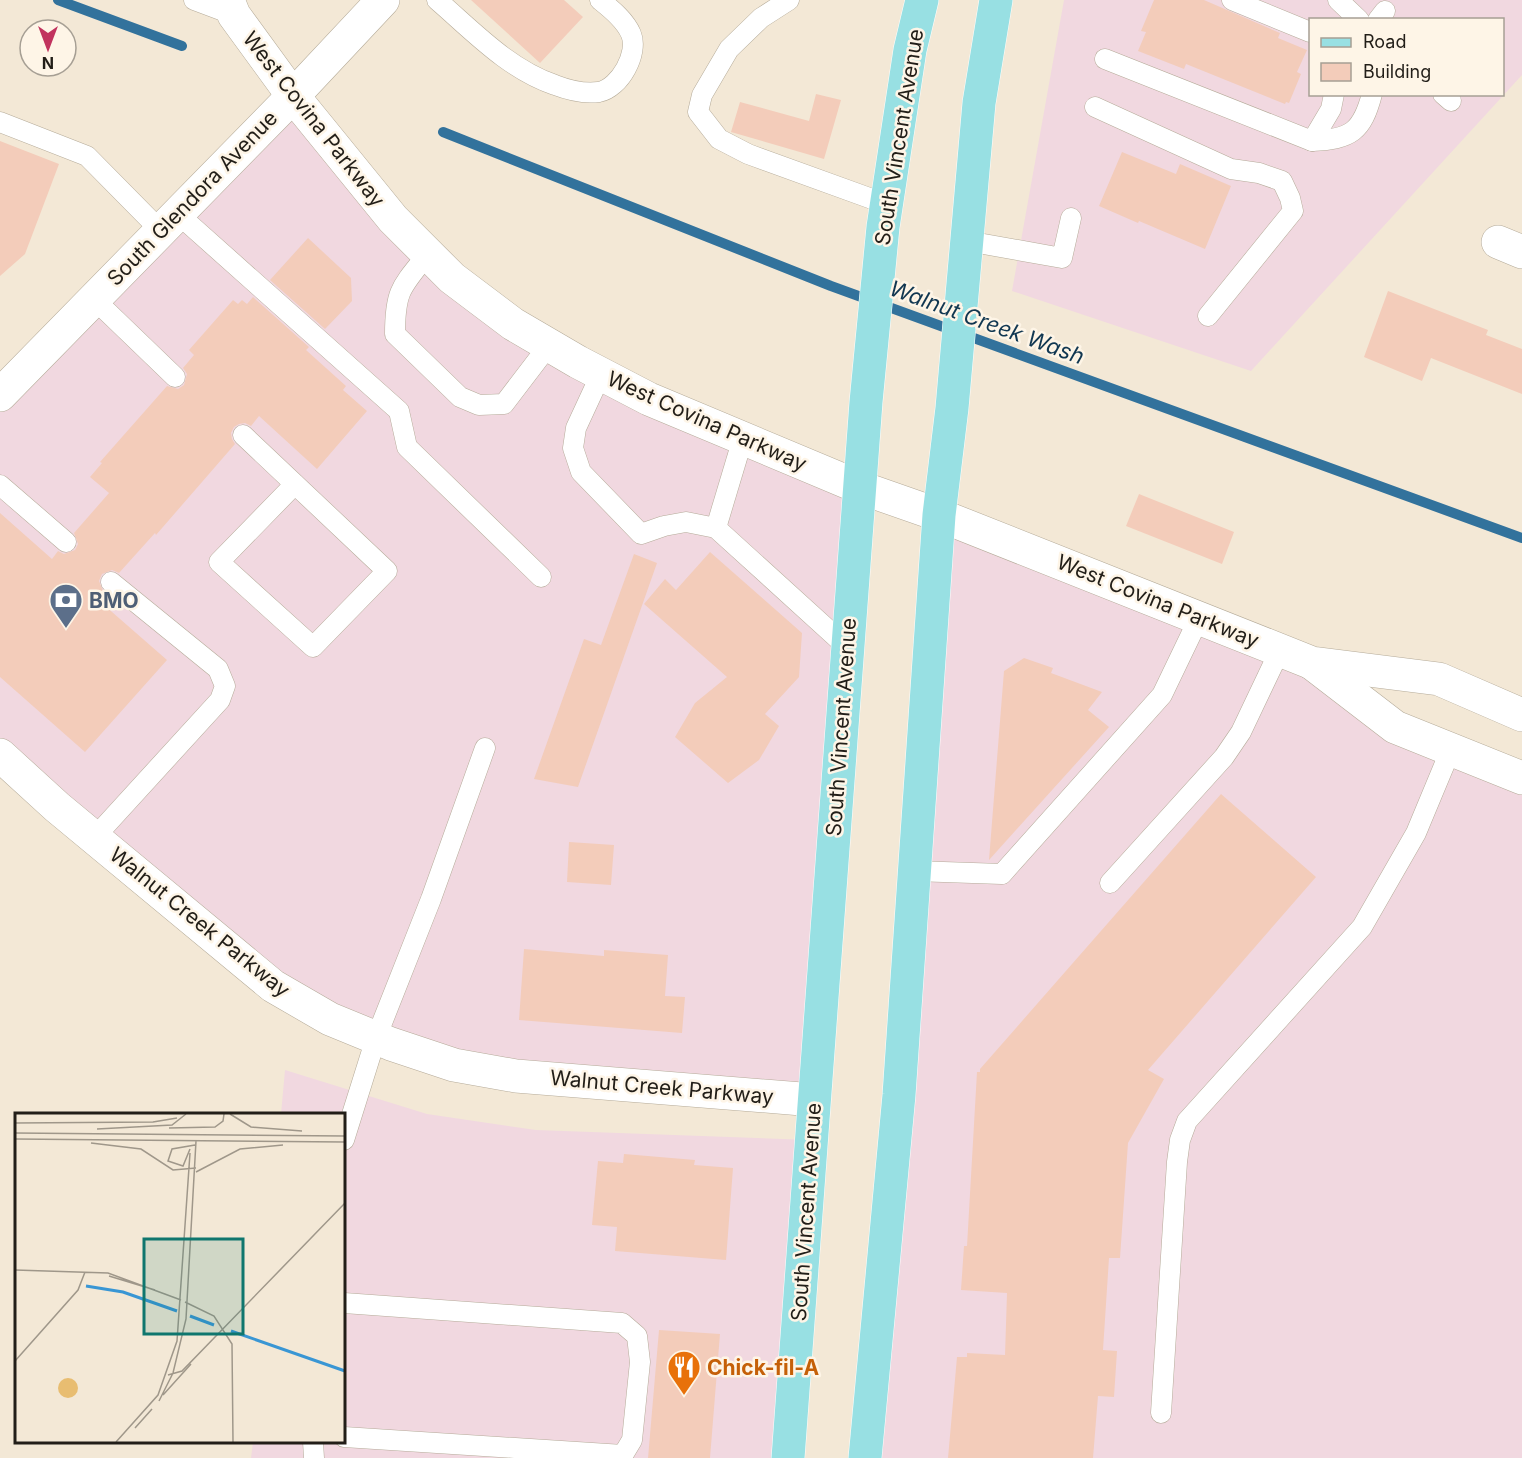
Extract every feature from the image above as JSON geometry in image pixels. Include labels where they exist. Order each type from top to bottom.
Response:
[{"type":"main road","name":"South Vincent Avenue","points":[[788,1458],[869,368],[886,204],[910,50],[922,0]]},
{"type":"main road","points":[[865,1458],[899,1095],[939,514],[952,408],[979,103],[996,0]]},
{"type":"street","name":"South Glendora Avenue","points":[[0,395],[293,96],[383,0]]},
{"type":"street","name":"West Covina Parkway","points":[[231,8],[293,96],[393,219],[427,255],[452,279],[513,324],[601,374],[649,399],[859,487],[939,514],[1312,663],[1439,679],[1522,715]]},
{"type":"street","name":"West Covina Parkway","points":[[1312,663],[1395,728],[1522,778]]},
{"type":"street","name":"Walnut Creek Parkway","points":[[0,755],[94,838],[273,986],[330,1019],[376,1038],[454,1065],[516,1076],[814,1100]]},
{"type":"lane","points":[[194,0],[231,8]]},
{"type":"lane","points":[[437,0],[511,64],[554,85],[585,93],[602,92],[622,76],[634,51],[631,34],[618,15],[600,0]]},
{"type":"lane","points":[[789,0],[761,18],[729,49],[702,95],[698,112],[719,139],[748,154],[886,204]]},
{"type":"lane","points":[[1232,0],[1309,31]]},
{"type":"lane","points":[[1338,0],[1357,18]]},
{"type":"lane","points":[[1105,59],[1312,141],[1336,140],[1357,129],[1366,116],[1371,96]]},
{"type":"lane","points":[[1312,141],[1331,110],[1334,96]]},
{"type":"lane","points":[[1095,107],[1231,169],[1259,173],[1281,181],[1290,198],[1293,212],[1208,316]]},
{"type":"lane","points":[[0,122],[87,156],[399,411],[407,447],[541,577]]},
{"type":"lane","points":[[966,241],[1062,258],[1071,218]]},
{"type":"lane","points":[[427,255],[402,286],[395,308],[395,334],[460,397],[479,405],[504,404],[549,345]]},
{"type":"lane","points":[[94,299],[175,376]]},
{"type":"lane","points":[[601,374],[576,428],[573,448],[581,472],[641,534],[664,526],[686,522],[716,528],[847,647]]},
{"type":"lane","points":[[243,435],[295,484],[387,571],[314,647],[219,562],[295,484]]},
{"type":"lane","points":[[716,528],[743,438]]},
{"type":"lane","points":[[0,485],[66,542]]},
{"type":"lane","points":[[94,838],[220,700],[225,686],[218,669],[111,582]]},
{"type":"lane","points":[[914,870],[1002,874],[1162,695],[1198,618]]},
{"type":"lane","points":[[1110,884],[1224,757],[1241,732],[1280,650]]},
{"type":"lane","points":[[345,1137],[376,1038],[431,899],[485,748]]},
{"type":"lane","points":[[1161,1413],[1177,1162],[1180,1140],[1187,1121],[1362,927],[1416,833],[1451,749]]},
{"type":"lane","points":[[345,1304],[622,1323],[637,1336],[640,1362],[632,1440],[623,1455],[345,1437]]},
{"type":"lane","points":[[313,1443],[314,1458]]},
{"type":"shaded area","points":[[1064,0],[1522,0],[1522,75],[1504,95],[1504,18],[1309,18],[1309,96],[1503,96],[1251,371],[1012,291]]},
{"type":"shaded area","points":[[293,96],[513,324],[859,487],[814,1100],[516,1076],[330,1019],[0,757],[0,395]]},
{"type":"shaded area","points":[[939,515],[1312,663],[1522,778],[1522,1458],[864,1458]]},
{"type":"shaded area","points":[[285,1070],[427,1114],[536,1130],[811,1140],[788,1458],[251,1458],[253,1443],[345,1443],[345,1113],[281,1113]]},
{"type":"building","points":[[471,0],[564,0],[583,17],[540,63]]},
{"type":"building","points":[[1154,0],[1204,0],[1280,33],[1278,38],[1307,50],[1297,72],[1301,74],[1289,103],[1285,104],[1186,64],[1184,69],[1138,51],[1146,32],[1141,31]]},
{"type":"building","points":[[816,94],[841,100],[824,159],[731,132],[740,102],[809,121]]},
{"type":"building","points":[[0,141],[59,164],[25,254],[0,276]]},
{"type":"building","points":[[1122,152],[1176,174],[1180,164],[1231,186],[1205,249],[1099,206]]},
{"type":"building","points":[[308,238],[351,278],[352,301],[325,329],[270,280]]},
{"type":"building","points":[[1388,291],[1488,330],[1486,335],[1522,349],[1522,394],[1431,358],[1422,381],[1364,357]]},
{"type":"building","points":[[253,297],[309,347],[306,350],[346,386],[343,390],[367,411],[317,469],[259,416],[251,426],[245,423],[234,427],[231,433],[235,444],[156,535],[155,533],[119,573],[112,570],[102,574],[99,581],[103,591],[96,598],[167,660],[85,752],[0,677],[0,513],[52,559],[58,551],[64,554],[75,550],[78,544],[74,533],[109,493],[90,477],[102,463],[100,462],[167,386],[178,389],[184,385],[187,374],[183,368],[194,355],[189,350],[233,300],[238,304],[242,300],[247,304]]},
{"type":"building","points":[[1139,494],[1234,532],[1222,564],[1126,526]]},
{"type":"building","points":[[710,552],[802,633],[799,677],[765,714],[779,726],[759,760],[728,783],[675,737],[695,703],[727,677],[644,604],[665,579],[676,590]]},
{"type":"building","points":[[634,554],[657,563],[578,787],[534,779],[584,639],[601,645]]},
{"type":"building","points":[[1024,658],[1053,668],[1051,673],[1102,692],[1088,710],[1109,727],[989,860],[1004,671]]},
{"type":"building","points":[[1221,794],[1316,877],[1148,1070],[1164,1079],[1128,1143],[1120,1258],[1109,1258],[1103,1350],[1117,1351],[1114,1397],[1098,1396],[1093,1458],[948,1458],[957,1357],[967,1357],[967,1353],[1005,1355],[1007,1293],[961,1290],[964,1246],[967,1246],[977,1072],[980,1072],[980,1069]]},
{"type":"building","points":[[569,842],[614,845],[611,885],[567,882]]},
{"type":"building","points":[[524,949],[604,956],[604,950],[668,955],[665,996],[685,997],[682,1033],[519,1020]]},
{"type":"building","points":[[624,1154],[695,1160],[694,1165],[733,1168],[726,1260],[615,1251],[617,1227],[592,1225],[598,1161],[623,1163]]},
{"type":"building","name":"Chick-fil-A","points":[[659,1330],[720,1334],[710,1458],[648,1458]]},
{"type":"waterway","name":"Walnut Creek Wash","points":[[58,0],[182,46]]},
{"type":"waterway","name":"Walnut Creek Wash","points":[[443,132],[831,286],[1522,538]]},
{"type":"place","name":"BMO","points":[[66,629]]},
{"type":"place","name":"Chick-fil-A","points":[[684,1396]]}]
